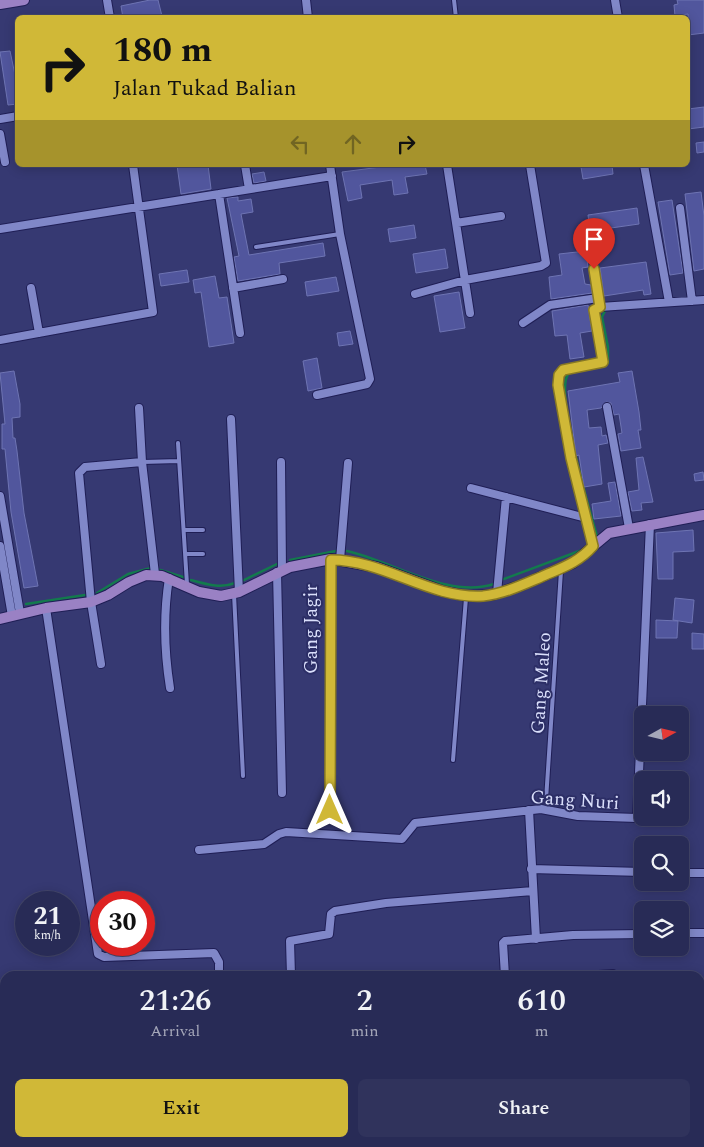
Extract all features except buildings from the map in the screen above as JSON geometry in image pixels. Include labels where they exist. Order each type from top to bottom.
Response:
[{"type":"street","points":[[0,4],[24,0]]},
{"type":"street","points":[[106,0],[109,15]]},
{"type":"street","points":[[306,0],[308,15]]},
{"type":"street","points":[[615,0],[618,15]]},
{"type":"street","points":[[0,119],[15,116]]},
{"type":"street","points":[[0,134],[5,162]]},
{"type":"street","points":[[0,340],[153,312],[133,167]]},
{"type":"street","points":[[245,167],[249,189]]},
{"type":"street","points":[[317,394],[367,384],[370,379],[340,234],[330,167]]},
{"type":"street","points":[[447,167],[470,313]]},
{"type":"street","points":[[414,294],[465,280],[541,266],[546,263],[530,167]]},
{"type":"street","points":[[644,167],[669,302]]},
{"type":"street","points":[[0,229],[332,176]]},
{"type":"street","points":[[219,194],[240,333]]},
{"type":"street","points":[[680,208],[692,301]]},
{"type":"street","points":[[456,223],[501,216]]},
{"type":"street","points":[[594,269],[600,307]]},
{"type":"street","points":[[233,288],[283,279]]},
{"type":"street","points":[[31,288],[39,333]]},
{"type":"street","points":[[523,323],[550,305],[598,298]]},
{"type":"street","points":[[593,546],[571,458],[558,381],[563,370],[601,364],[603,358],[594,310],[600,307],[704,300]]},
{"type":"street","points":[[607,407],[629,528]]},
{"type":"street","points":[[138,408],[142,462],[155,574]]},
{"type":"street","points":[[231,419],[236,593]]},
{"type":"street","points":[[101,664],[91,602],[80,498],[80,471],[85,467],[142,462]]},
{"type":"street","points":[[281,462],[282,793]]},
{"type":"street","points":[[332,560],[348,462]]},
{"type":"street","points":[[471,488],[586,518]]},
{"type":"street","points":[[0,496],[16,614]]},
{"type":"street","points":[[497,594],[506,497]]},
{"type":"street","points":[[0,618],[46,608],[91,602],[114,592],[128,582],[155,574],[212,596],[236,593],[280,571],[332,560],[376,567],[430,588],[466,596],[497,594],[561,569],[581,558],[609,533],[704,514]]},
{"type":"street","name":"Gang Nuri","points":[[200,850],[264,844],[279,834],[286,832],[402,838],[416,823],[529,810],[553,810],[595,817],[635,819],[638,817],[650,524]]},
{"type":"street","points":[[0,546],[16,614]]},
{"type":"street","name":"Gang Jagir","points":[[325,699],[332,560]]},
{"type":"street","name":"Gang Jagir","points":[[330,810],[332,560]]},
{"type":"street","points":[[169,578],[164,611],[164,637],[170,688]]},
{"type":"street","points":[[46,608],[98,954],[104,958],[214,953],[219,962],[219,971]]},
{"type":"street","points":[[529,810],[536,939]]},
{"type":"street","points":[[532,869],[634,872]]},
{"type":"street","points":[[689,873],[704,873]]},
{"type":"street","points":[[290,971],[290,941],[329,934],[330,914],[335,911],[386,903],[533,891]]},
{"type":"street","points":[[689,933],[704,933]]},
{"type":"street","points":[[505,971],[503,943],[511,940],[573,935],[634,934]]},
{"type":"lane","points":[[454,0],[456,15]]},
{"type":"lane","points":[[256,247],[340,234]]},
{"type":"lane","points":[[178,443],[187,586]]},
{"type":"lane","points":[[142,462],[179,461]]},
{"type":"lane","points":[[184,530],[203,530]]},
{"type":"lane","points":[[185,554],[203,554]]},
{"type":"lane","name":"Gang Maleo","points":[[546,800],[561,569]]},
{"type":"lane","points":[[236,593],[243,776]]},
{"type":"lane","points":[[453,760],[466,596]]},
{"type":"waterway","points":[[594,539],[597,536],[574,451],[569,425],[565,384],[569,373],[608,363],[608,347],[602,317],[606,309]]},
{"type":"waterway","points":[[504,579],[582,550]]},
{"type":"waterway","points":[[290,560],[336,551]]},
{"type":"waterway","points":[[347,551],[439,583],[458,587],[494,584]]},
{"type":"waterway","points":[[242,581],[279,563]]},
{"type":"waterway","points":[[97,593],[128,574],[151,568]]},
{"type":"waterway","points":[[157,569],[183,577]]},
{"type":"waterway","points":[[191,580],[218,586],[235,583]]},
{"type":"waterway","points":[[26,604],[85,595]]},
{"type":"route","points":[[330,810],[331,560],[357,562],[376,567],[442,591],[466,596],[484,596],[506,591],[561,569],[581,558],[593,546],[571,458],[558,385],[559,375],[563,370],[601,364],[603,362],[594,310],[600,307],[594,269]]}]
